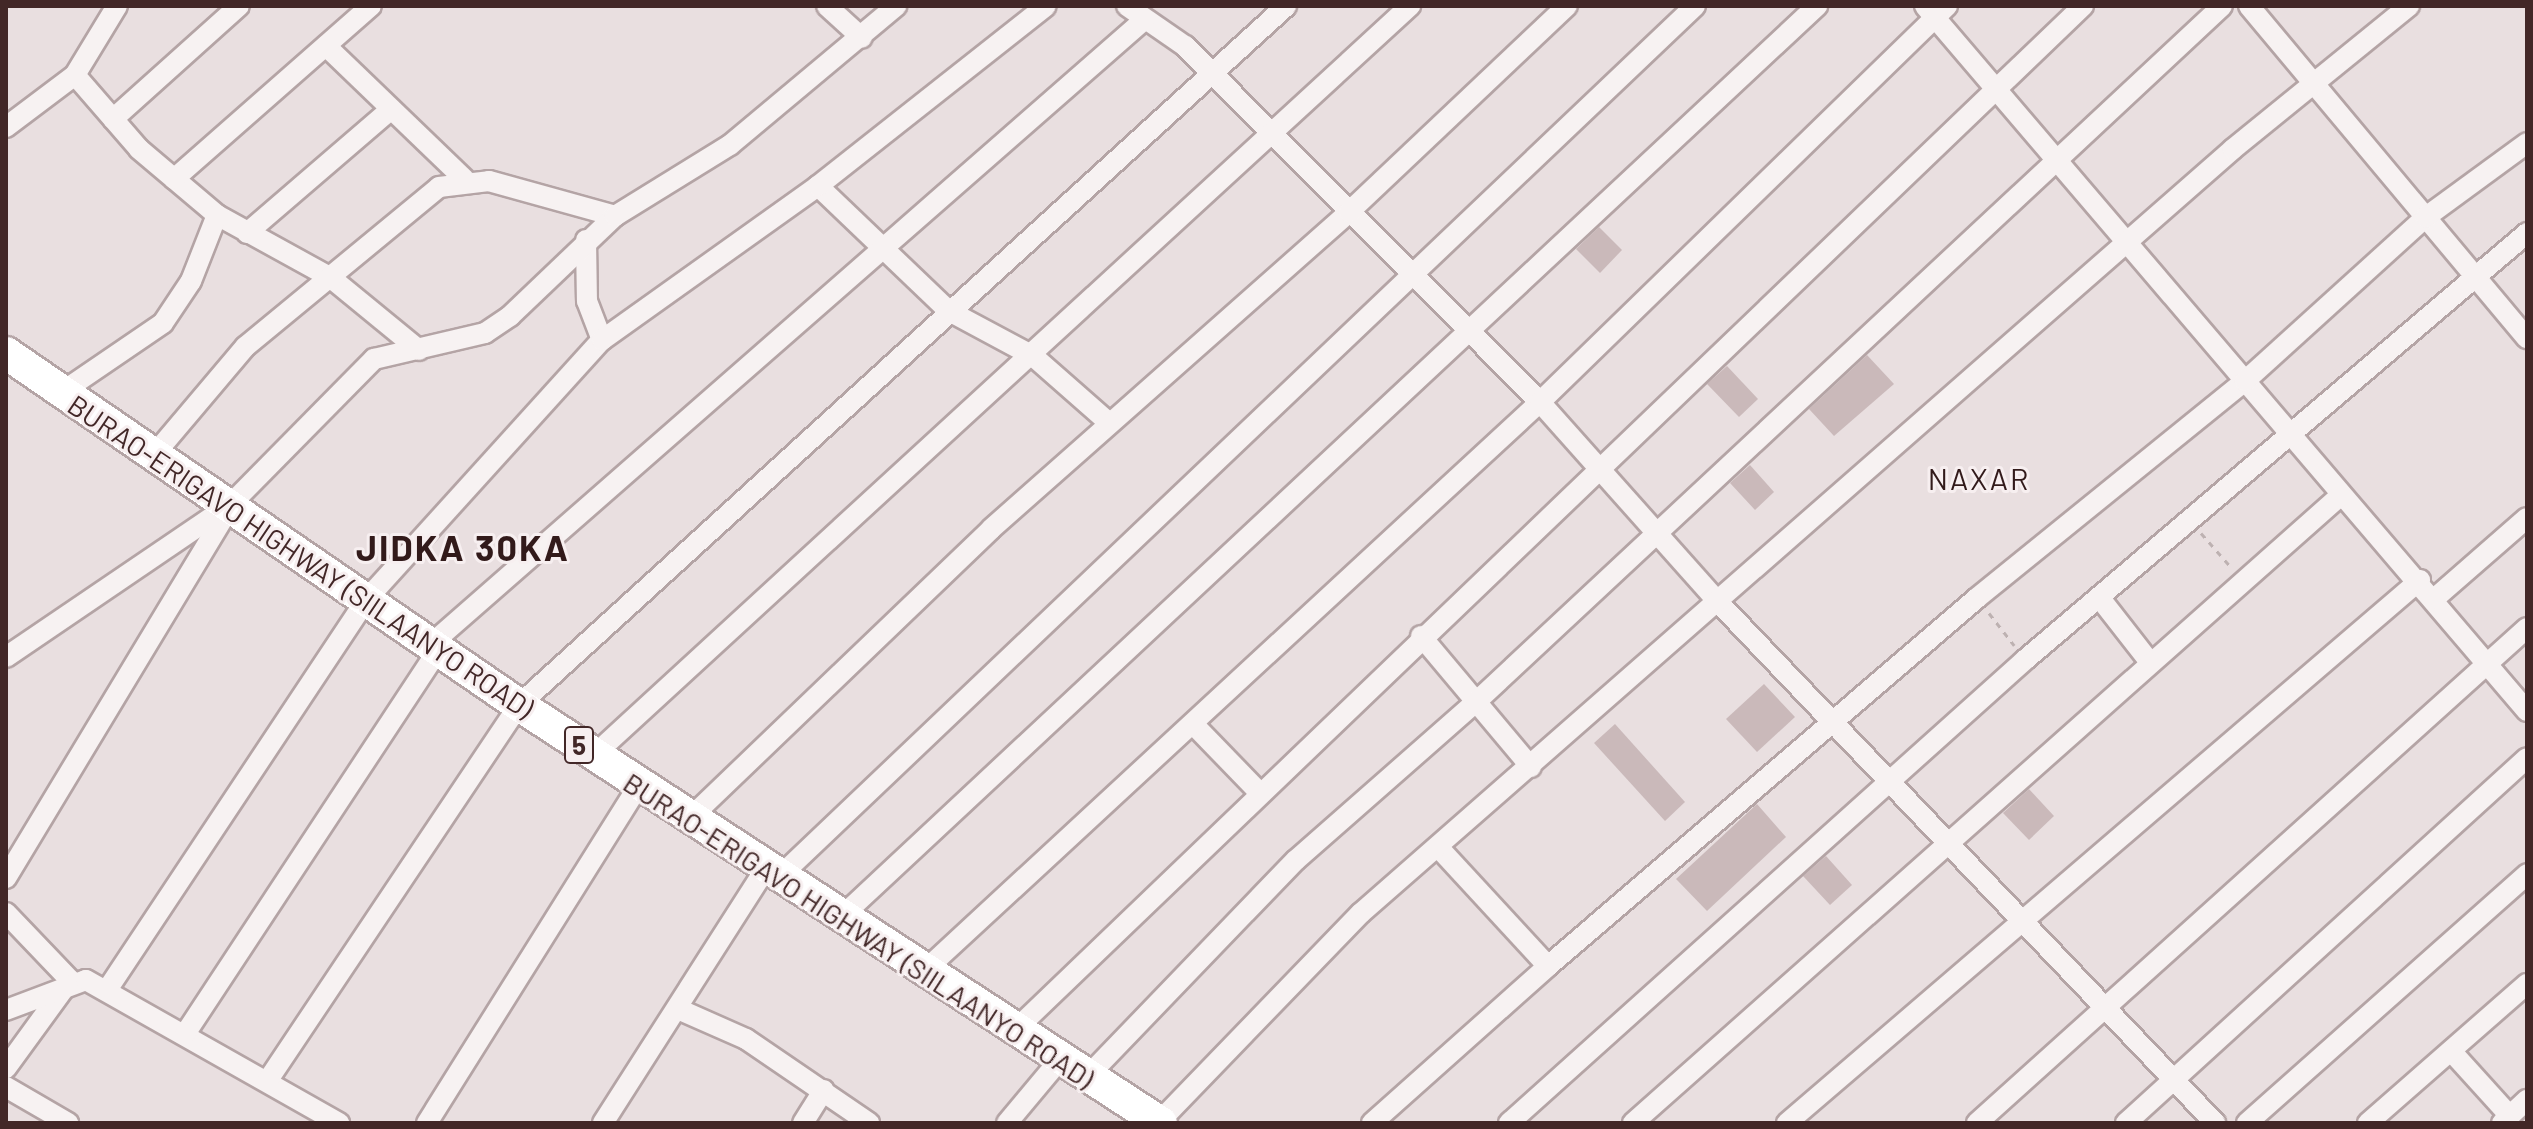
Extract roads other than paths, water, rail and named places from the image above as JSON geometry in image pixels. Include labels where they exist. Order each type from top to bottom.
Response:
[{"type":"highway","name":"BURAO-ERIGAVO HIGHWAY (SIILAANYO ROAD)","points":[[6,353],[153,456],[231,504],[365,601],[519,705],[1012,1033],[1159,1123]]},
{"type":"street","points":[[6,127],[75,75],[117,6]]},
{"type":"street","points":[[113,119],[239,6]]},
{"type":"street","points":[[174,179],[371,6]]},
{"type":"street","points":[[827,6],[862,38]]},
{"type":"street","points":[[6,657],[231,504],[374,359],[485,333],[615,216],[730,145],[862,38],[896,6]]},
{"type":"street","points":[[107,990],[365,601],[602,340],[818,186],[1046,6]]},
{"type":"street","points":[[1127,6],[1210,72],[1540,402],[1719,603],[1836,718],[1946,843],[2215,1123]]},
{"type":"street","points":[[268,1080],[519,705],[1210,72],[1286,6]]},
{"type":"street","points":[[594,755],[1033,356],[1410,6]]},
{"type":"street","points":[[690,818],[1108,422],[1349,212],[1567,6]]},
{"type":"street","points":[[603,1123],[772,872],[1413,277],[1695,6]]},
{"type":"street","points":[[840,918],[1817,6]]},
{"type":"street","points":[[1012,1033],[1258,791],[2083,6]]},
{"type":"street","points":[[1007,1123],[1071,1070],[1296,860],[1476,702],[2222,6]]},
{"type":"street","points":[[2249,6],[2527,338]]},
{"type":"street","points":[[1159,1123],[1264,1007],[1438,847],[2314,81],[2409,6]]},
{"type":"street","points":[[922,973],[1194,725],[1540,402],[1936,10],[1997,90],[2341,495],[2420,580],[2527,711]]},
{"type":"street","points":[[185,1034],[434,648],[1145,19]]},
{"type":"street","points":[[326,46],[464,179],[615,216]]},
{"type":"street","points":[[75,75],[113,119],[174,179],[217,215],[330,277],[419,350]]},
{"type":"street","points":[[247,233],[391,109]]},
{"type":"street","points":[[1372,1123],[1548,966],[1977,598],[2245,381],[2426,217],[2527,143]]},
{"type":"street","points":[[153,456],[245,347],[439,187],[464,179]]},
{"type":"street","points":[[818,186],[949,311],[1033,356],[1108,422]]},
{"type":"street","points":[[62,392],[163,323],[191,281],[217,215]]},
{"type":"street","points":[[1509,1123],[2026,659],[2527,233]]},
{"type":"street","points":[[586,240],[587,301],[602,340]]},
{"type":"street","points":[[1633,1123],[2149,661],[2341,495]]},
{"type":"street","points":[[6,878],[231,504]]},
{"type":"street","points":[[2434,599],[2527,518]]},
{"type":"street","points":[[1787,1123],[2025,923],[2420,580]]},
{"type":"street","points":[[2099,597],[2149,661]]},
{"type":"street","points":[[1977,1123],[2107,1010],[2485,661],[2527,628]]},
{"type":"street","points":[[1421,636],[1531,767]]},
{"type":"street","points":[[1194,725],[1258,791]]},
{"type":"street","points":[[2126,1123],[2527,758]]},
{"type":"street","points":[[427,1123],[639,785]]},
{"type":"street","points":[[1438,847],[1548,966]]},
{"type":"street","points":[[2247,1123],[2527,874]]},
{"type":"street","points":[[6,913],[70,980],[107,990],[339,1123]]},
{"type":"street","points":[[6,1010],[70,980]]},
{"type":"street","points":[[6,1068],[70,980]]},
{"type":"street","points":[[2368,1123],[2527,984]]},
{"type":"street","points":[[678,1009],[746,1039],[869,1123]]},
{"type":"street","points":[[2451,1051],[2506,1120],[2527,1100]]},
{"type":"street","points":[[6,1087],[68,1123]]},
{"type":"street","points":[[803,1123],[824,1090]]},
{"type":"district","name":"NAXAR","points":[[1979,478]]},
{"type":"district","name":"JIDKA 30KA","points":[[463,547]]}]
